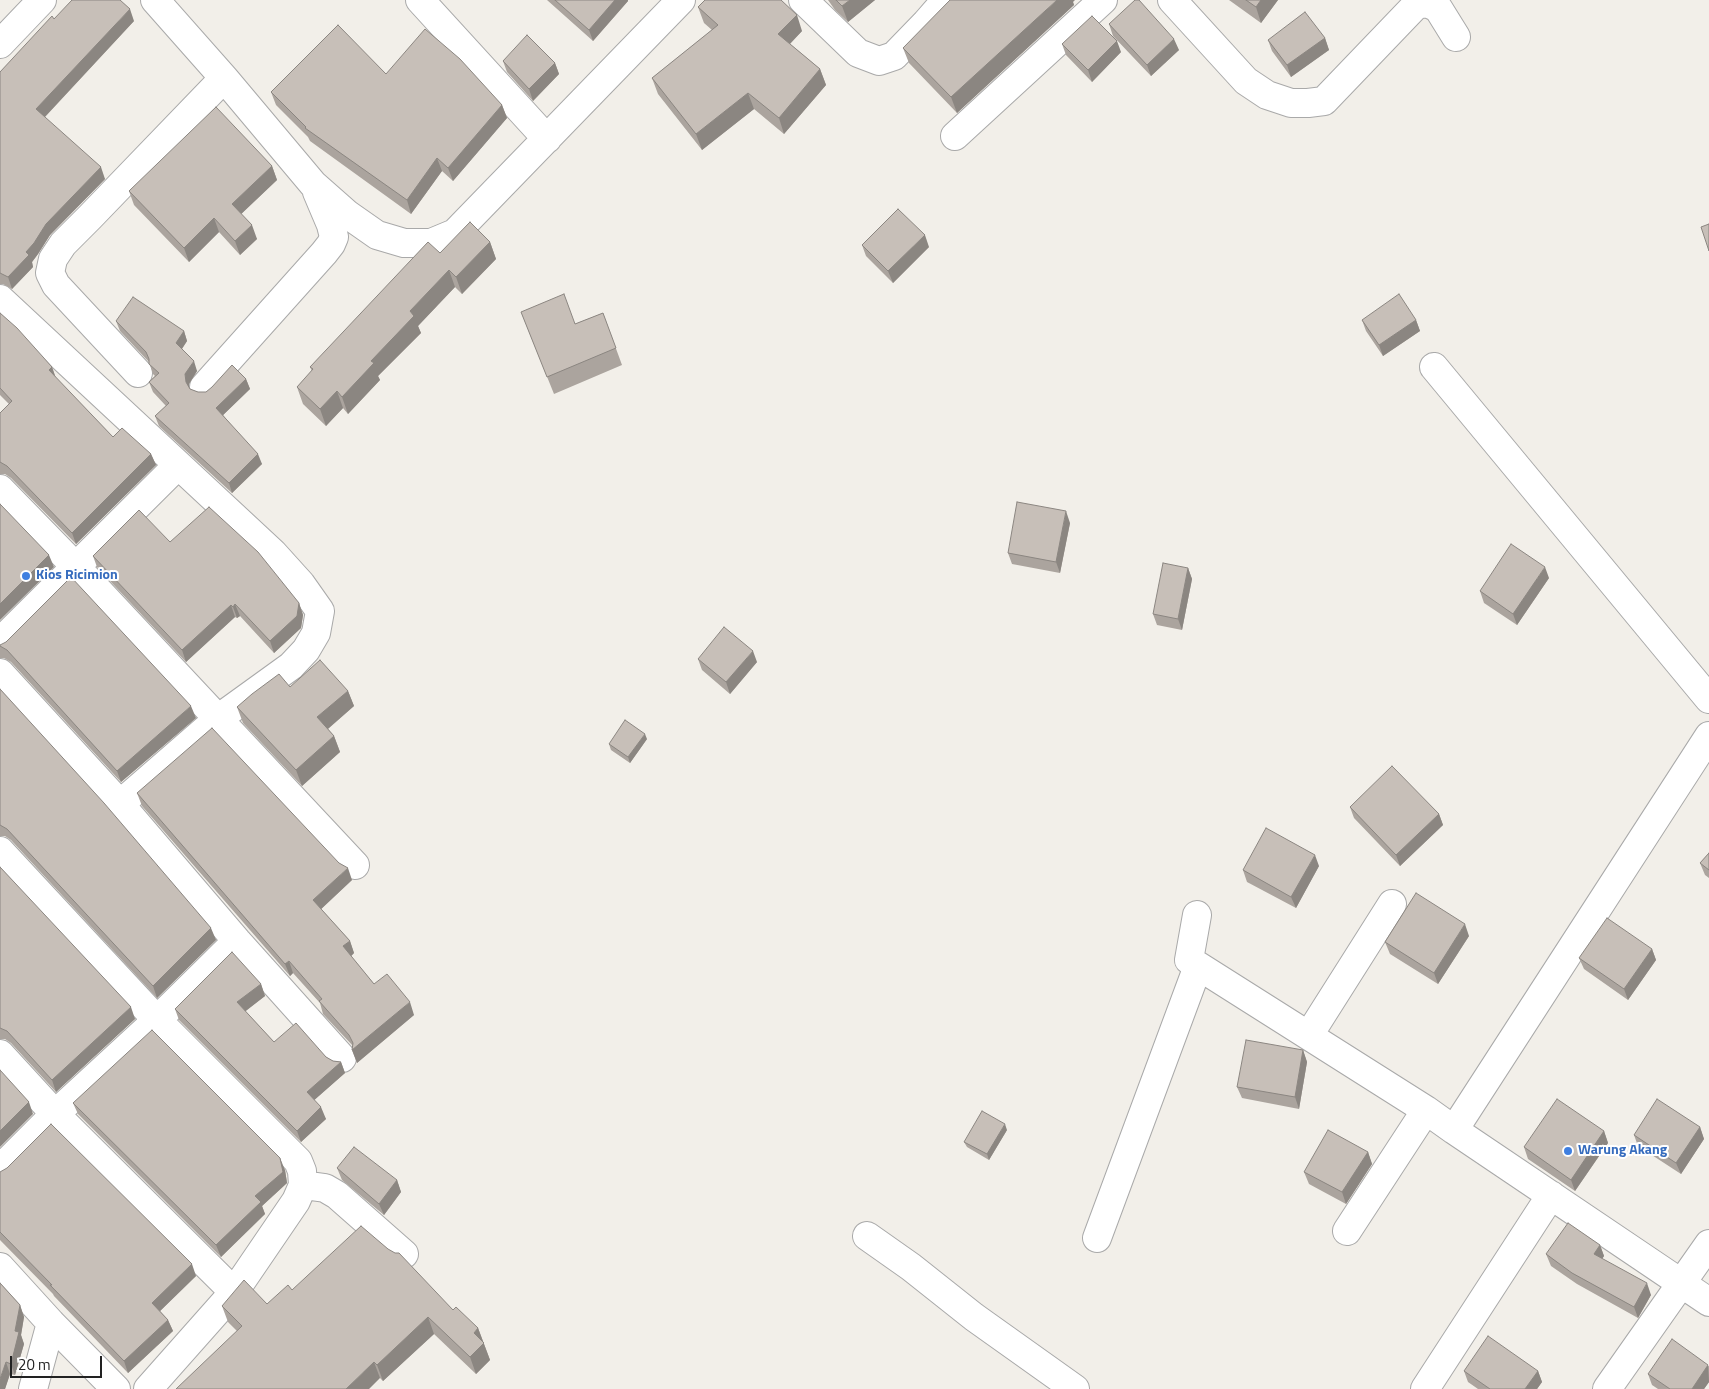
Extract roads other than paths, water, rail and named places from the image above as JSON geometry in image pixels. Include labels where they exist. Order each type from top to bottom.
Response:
[{"type":"street","points":[[0,44],[42,0]]},
{"type":"street","points":[[155,0],[224,78],[313,184],[347,214],[376,235],[404,243],[431,244],[455,233],[681,0]]},
{"type":"street","points":[[420,0],[547,139]]},
{"type":"street","points":[[803,0],[858,53],[879,61],[894,56],[946,0]]},
{"type":"street","points":[[955,136],[1104,0]]},
{"type":"street","points":[[1172,0],[1246,81],[1267,95],[1291,103],[1324,101],[1416,5],[1427,3],[1438,8],[1456,37]]},
{"type":"street","points":[[138,374],[56,285],[50,273],[53,259],[63,244],[224,78]]},
{"type":"street","points":[[204,386],[331,244],[334,237],[331,226],[313,184]]},
{"type":"street","points":[[0,299],[273,553],[301,584],[320,611],[316,633],[306,650],[291,666],[218,718],[120,804]]},
{"type":"street","points":[[1434,367],[1709,700]]},
{"type":"street","points":[[0,642],[178,465]]},
{"type":"street","points":[[0,489],[76,567],[355,865]]},
{"type":"street","points":[[0,673],[120,804],[237,941],[342,1058]]},
{"type":"street","points":[[1454,1130],[1709,736]]},
{"type":"street","points":[[0,851],[157,1020],[298,1161],[302,1171],[303,1185],[296,1201],[234,1292],[148,1389]]},
{"type":"street","points":[[1309,1035],[1392,904]]},
{"type":"street","points":[[1197,915],[1189,960],[1426,1110],[1709,1302]]},
{"type":"street","points":[[0,1169],[55,1114],[157,1020],[237,941]]},
{"type":"street","points":[[1097,1238],[1198,966]]},
{"type":"street","points":[[0,1054],[55,1114],[234,1292]]},
{"type":"street","points":[[1347,1231],[1426,1110]]},
{"type":"street","points":[[303,1185],[325,1188],[337,1195],[404,1254]]},
{"type":"street","points":[[1425,1389],[1551,1196]]},
{"type":"street","points":[[866,1236],[911,1267],[974,1317],[1075,1389]]},
{"type":"street","points":[[1607,1389],[1709,1244]]},
{"type":"street","points":[[0,1268],[116,1389]]},
{"type":"street","points":[[33,1389],[51,1323]]},
{"type":"place","name":"Kios Ricimion","points":[[26,576]]},
{"type":"place","name":"Warung Akang","points":[[1568,1151]]}]
